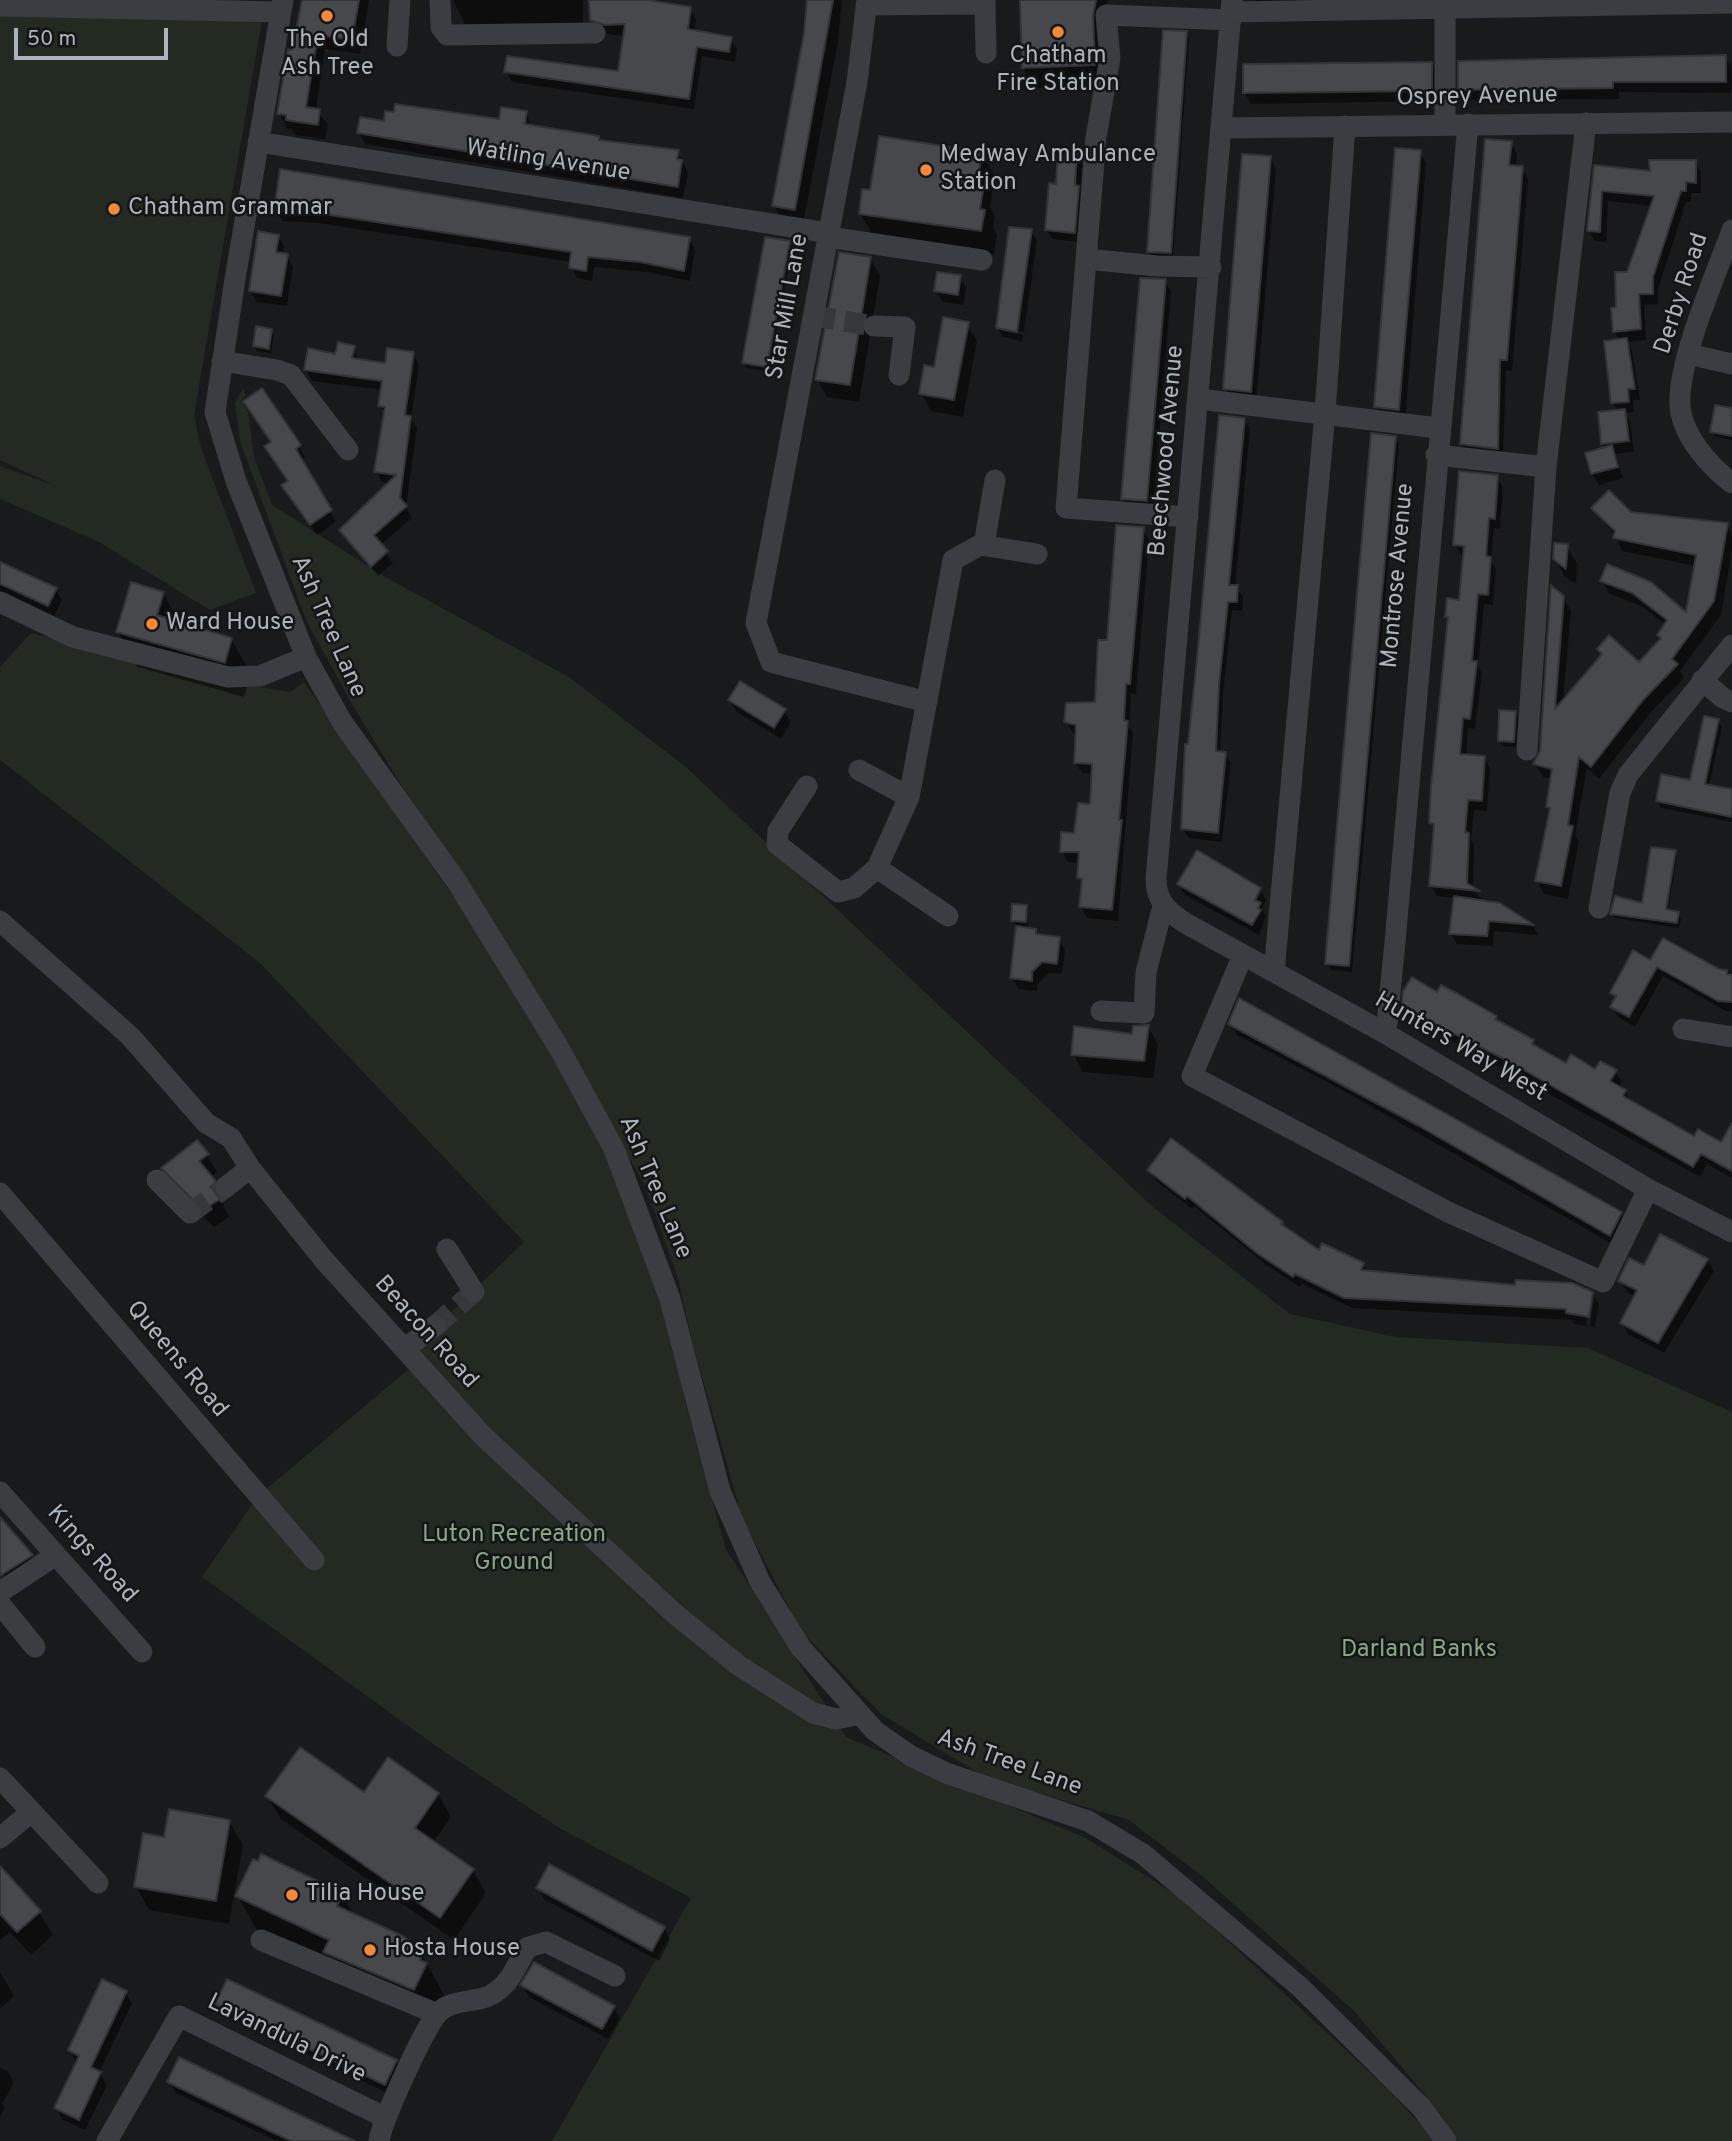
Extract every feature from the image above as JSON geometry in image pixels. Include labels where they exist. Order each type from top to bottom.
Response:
[{"type":"street","points":[[397,46],[400,0]]},
{"type":"street","points":[[440,0],[441,27],[447,35],[595,33]]},
{"type":"street","points":[[866,3],[985,2],[986,53]]},
{"type":"street","name":"Star Mill Lane","points":[[866,3],[857,82],[756,623],[771,662],[927,702]]},
{"type":"street","points":[[1188,517],[1066,508],[1096,136],[1110,58],[1106,15],[1732,3]]},
{"type":"street","points":[[0,6],[282,6]]},
{"type":"street","name":"Ash Tree Lane","points":[[282,6],[215,412],[236,481],[306,657],[342,722],[464,894],[559,1048],[614,1149],[670,1299],[713,1468],[738,1536],[783,1624],[857,1715],[894,1745],[946,1773],[1088,1821],[1143,1854],[1300,1987],[1421,2107],[1446,2141]]},
{"type":"street","points":[[1445,10],[1445,125]]},
{"type":"street","name":"Beechwood Avenue","points":[[1163,906],[1156,879],[1232,11]]},
{"type":"street","name":"Osprey Avenue","points":[[1222,128],[1732,122]]},
{"type":"street","points":[[1528,750],[1546,467],[1586,123]]},
{"type":"street","name":"Montrose Avenue","points":[[1383,1032],[1387,1021],[1395,942],[1438,428],[1468,124]]},
{"type":"street","points":[[1274,972],[1325,413],[1345,126]]},
{"type":"street","name":"Watling Avenue","points":[[258,142],[982,260]]},
{"type":"street","name":"Derby Road","points":[[1732,230],[1688,354],[1680,405],[1689,433],[1706,458],[1732,483]]},
{"type":"street","points":[[1086,259],[1157,266],[1211,267]]},
{"type":"street","points":[[874,326],[905,327],[899,375]]},
{"type":"street","points":[[1688,354],[1732,363]]},
{"type":"street","points":[[222,361],[277,370],[291,375],[348,450]]},
{"type":"street","points":[[1199,399],[1438,428]]},
{"type":"street","points":[[1436,455],[1546,467]]},
{"type":"street","points":[[984,545],[995,480]]},
{"type":"street","points":[[807,786],[778,831],[777,844],[838,892],[854,888],[877,868],[909,797],[953,560],[984,545],[1037,554]]},
{"type":"street","points":[[0,602],[73,637],[228,677],[260,676],[306,657]]},
{"type":"street","points":[[1599,908],[1620,793],[1628,775],[1732,645]]},
{"type":"street","points":[[1702,680],[1732,702]]},
{"type":"street","points":[[859,770],[909,797]]},
{"type":"street","points":[[877,868],[948,916]]},
{"type":"street","points":[[1101,1011],[1144,1013],[1146,972],[1163,906]]},
{"type":"street","name":"Hunters Way West","points":[[1163,906],[1183,922],[1383,1032],[1648,1189],[1732,1232]]},
{"type":"street","name":"Beacon Road","points":[[0,921],[130,1036],[206,1123],[231,1138],[250,1168],[324,1260],[483,1436],[675,1614],[738,1665],[813,1713],[836,1719],[857,1715]]},
{"type":"street","points":[[1243,955],[1192,1076],[1448,1212],[1603,1282],[1648,1189]]},
{"type":"street","points":[[1683,1029],[1732,1037]]},
{"type":"street","points":[[226,1186],[250,1168]]},
{"type":"street","points":[[157,1180],[190,1213]]},
{"type":"street","name":"Queens Road","points":[[0,1194],[314,1560]]},
{"type":"street","points":[[447,1249],[474,1292]]},
{"type":"street","points":[[404,1349],[435,1326]]},
{"type":"street","name":"Kings Road","points":[[0,1492],[142,1652]]},
{"type":"street","points":[[0,1592],[56,1555]]},
{"type":"street","points":[[0,1604],[35,1647]]},
{"type":"street","points":[[0,1778],[98,1883]]},
{"type":"street","points":[[0,1838],[30,1813]]},
{"type":"street","points":[[261,1940],[437,2014]]},
{"type":"street","points":[[379,2141],[386,2118],[437,2014],[453,2004],[473,2002],[496,1993],[505,1984],[528,1947],[539,1941],[615,1976]]},
{"type":"street","name":"Lavandula Drive","points":[[107,2141],[179,2016],[386,2118]]},
{"type":"green space","name":"Chatham Grammar","points":[[0,7],[263,14],[194,415],[201,448],[256,593],[210,610],[97,541],[0,499],[0,466],[56,486],[0,460]]},
{"type":"green space","name":"Darland Banks","points":[[243,388],[246,395],[241,400],[248,412],[254,457],[272,505],[387,578],[569,677],[686,767],[1153,1207],[1290,1314],[1396,1337],[1588,1348],[1732,1412],[1732,2141],[1458,2141],[1423,2092],[1354,2011],[1203,1877],[1129,1820],[987,1778],[881,1714],[801,1631],[742,1518],[692,1341],[678,1278],[644,1183],[353,706],[306,620],[240,441],[235,403]]},
{"type":"green space","name":"Luton Recreation Ground","points":[[31,633],[236,683],[290,692],[304,682],[559,1048],[659,1265],[685,1401],[726,1549],[846,1737],[1086,1838],[1181,1898],[1391,2092],[1435,2141],[552,2141],[691,1898],[561,1829],[436,1746],[202,1577],[257,1497],[424,1356],[416,1346],[524,1242],[260,963],[0,760],[0,667]]},
{"type":"building","points":[[302,0],[359,0],[352,40],[318,35],[306,107],[320,109],[318,125],[286,120],[286,115],[277,114],[288,49],[292,50]]},
{"type":"building","points":[[589,0],[648,0],[691,7],[688,29],[732,37],[729,52],[697,47],[689,99],[504,72],[507,56],[618,71],[625,24],[605,25],[590,20]]},
{"type":"building","points":[[807,0],[833,0],[795,210],[772,206],[804,33]]},
{"type":"building","name":"Chatham Fire Station","points":[[1020,0],[1096,0],[1093,16],[1095,65],[1022,68]]},
{"type":"building","points":[[1163,30],[1187,31],[1171,253],[1147,252]]},
{"type":"building","points":[[1726,55],[1726,82],[1613,82],[1613,88],[1458,90],[1458,61]]},
{"type":"building","points":[[1432,62],[1432,90],[1428,91],[1243,93],[1243,64]]},
{"type":"building","points":[[395,104],[499,119],[501,107],[527,111],[525,124],[599,136],[599,140],[679,150],[677,159],[682,160],[678,187],[357,133],[360,117],[384,121],[385,111],[394,112]]},
{"type":"building","name":"Medway Ambulance Station","points":[[879,136],[982,152],[976,190],[983,191],[980,209],[985,210],[981,231],[859,214],[862,189],[870,190]]},
{"type":"building","points":[[1485,139],[1512,141],[1509,165],[1523,166],[1507,360],[1500,360],[1498,449],[1460,444]]},
{"type":"building","points":[[1395,148],[1421,150],[1399,410],[1374,407]]},
{"type":"building","points":[[1058,151],[1077,152],[1075,185],[1079,186],[1075,233],[1045,230],[1049,183],[1056,184]]},
{"type":"building","points":[[1242,154],[1271,156],[1251,392],[1223,389]]},
{"type":"building","points":[[1649,160],[1696,160],[1696,183],[1686,182],[1686,191],[1681,191],[1653,277],[1653,294],[1639,294],[1641,329],[1613,332],[1611,308],[1616,307],[1615,272],[1627,272],[1654,196],[1602,191],[1600,232],[1587,231],[1594,165],[1650,171]]},
{"type":"building","points":[[280,169],[690,237],[684,271],[640,262],[588,257],[586,271],[569,268],[571,252],[311,212],[274,210]]},
{"type":"building","points":[[1009,227],[1032,229],[1017,332],[996,328]]},
{"type":"building","points":[[258,231],[279,235],[276,252],[288,254],[281,296],[249,291]]},
{"type":"building","points":[[765,237],[790,241],[767,367],[742,363]]},
{"type":"building","points":[[839,252],[871,257],[850,385],[815,380]]},
{"type":"building","points":[[937,272],[961,275],[958,295],[934,291]]},
{"type":"building","points":[[1140,278],[1166,279],[1147,501],[1121,499]]},
{"type":"building","points":[[943,317],[969,322],[954,400],[919,394],[924,365],[934,367]]},
{"type":"building","points":[[256,326],[272,329],[269,349],[253,346]]},
{"type":"building","points":[[1627,338],[1635,389],[1628,389],[1629,402],[1611,403],[1604,341]]},
{"type":"building","points":[[338,342],[355,346],[352,358],[385,363],[387,348],[414,352],[405,415],[411,416],[400,498],[407,506],[374,535],[388,551],[371,567],[339,530],[396,475],[374,472],[385,407],[378,406],[382,381],[304,370],[308,348],[335,354]]},
{"type":"building","points":[[262,388],[301,445],[296,449],[332,510],[310,525],[281,485],[288,481],[264,446],[271,442],[243,401]]},
{"type":"building","points":[[1715,405],[1732,408],[1732,436],[1710,432]]},
{"type":"building","points":[[1625,409],[1629,441],[1601,444],[1598,412]]},
{"type":"building","points":[[1219,415],[1245,418],[1229,585],[1238,585],[1237,602],[1228,602],[1219,684],[1216,751],[1226,752],[1218,833],[1181,829],[1185,744],[1188,744],[1197,659]]},
{"type":"building","points":[[1371,433],[1396,436],[1349,966],[1325,964]]},
{"type":"building","points":[[1612,445],[1618,467],[1591,474],[1585,453]]},
{"type":"building","points":[[1459,471],[1498,475],[1495,519],[1489,518],[1486,556],[1491,557],[1488,595],[1478,594],[1472,661],[1477,661],[1470,719],[1463,718],[1460,754],[1485,756],[1482,801],[1468,800],[1465,832],[1469,833],[1467,883],[1480,891],[1429,886],[1434,824],[1429,823],[1431,787],[1448,617],[1445,617],[1447,598],[1459,600],[1464,546],[1453,545]]},
{"type":"building","points":[[1609,490],[1631,512],[1728,523],[1714,601],[1672,659],[1678,664],[1644,699],[1591,767],[1579,757],[1568,825],[1573,826],[1561,886],[1535,881],[1550,808],[1546,807],[1552,769],[1533,764],[1540,751],[1551,585],[1564,596],[1555,709],[1602,654],[1597,649],[1609,635],[1639,662],[1661,638],[1657,635],[1667,620],[1632,593],[1600,581],[1607,564],[1651,582],[1686,612],[1696,555],[1613,538],[1615,531],[1591,508]]},
{"type":"building","points":[[1116,525],[1144,527],[1130,684],[1126,684],[1124,720],[1128,721],[1119,820],[1122,820],[1112,910],[1079,907],[1082,879],[1077,878],[1079,852],[1060,852],[1061,832],[1074,833],[1078,803],[1090,804],[1092,764],[1074,763],[1076,725],[1064,722],[1066,703],[1095,702],[1098,640],[1107,640]]},
{"type":"building","points":[[1554,543],[1568,544],[1566,569],[1553,559]]},
{"type":"building","points":[[0,562],[57,588],[48,606],[0,584]]},
{"type":"building","name":"Ward House","points":[[131,582],[164,592],[157,615],[232,638],[225,663],[116,632]]},
{"type":"building","points":[[740,681],[786,709],[774,728],[728,700]]},
{"type":"building","points":[[1499,710],[1516,711],[1514,742],[1498,741]]},
{"type":"building","points":[[1704,716],[1719,719],[1705,784],[1732,789],[1732,817],[1656,801],[1661,774],[1690,780]]},
{"type":"building","points":[[1651,847],[1676,850],[1666,909],[1679,912],[1677,923],[1610,914],[1615,896],[1642,903]]},
{"type":"building","points":[[1197,850],[1261,888],[1255,900],[1261,903],[1258,908],[1261,910],[1252,925],[1177,884]]},
{"type":"building","points":[[1454,896],[1500,903],[1534,925],[1489,921],[1487,936],[1449,934]]},
{"type":"building","points":[[1012,904],[1027,905],[1026,922],[1011,921]]},
{"type":"building","points":[[1016,926],[1036,929],[1036,934],[1060,937],[1057,964],[1042,962],[1032,972],[1032,981],[1010,978]]},
{"type":"building","points":[[1663,938],[1719,969],[1727,970],[1727,974],[1732,975],[1732,1002],[1718,1001],[1657,967],[1629,1017],[1610,1007],[1616,996],[1610,993],[1633,950],[1650,960]]},
{"type":"building","points":[[1412,977],[1437,992],[1441,985],[1458,994],[1497,1016],[1495,1019],[1534,1040],[1532,1044],[1566,1063],[1571,1054],[1595,1069],[1600,1061],[1617,1070],[1610,1081],[1626,1090],[1623,1096],[1694,1136],[1698,1129],[1721,1142],[1732,1123],[1732,1171],[1701,1154],[1693,1167],[1508,1061],[1423,1018],[1402,1003],[1403,991]]},
{"type":"building","points":[[1239,998],[1622,1212],[1610,1236],[1419,1126],[1228,1024]]},
{"type":"building","points":[[1149,1025],[1144,1061],[1071,1055],[1074,1026],[1132,1034],[1133,1026]]},
{"type":"building","points":[[1171,1138],[1283,1222],[1281,1224],[1319,1250],[1322,1243],[1364,1263],[1361,1270],[1515,1285],[1516,1280],[1572,1283],[1593,1292],[1589,1317],[1566,1313],[1566,1309],[1344,1298],[1295,1274],[1293,1277],[1258,1254],[1187,1196],[1185,1199],[1147,1170]]},
{"type":"building","points":[[197,1140],[209,1154],[199,1161],[215,1180],[213,1190],[220,1199],[203,1210],[161,1168]]},
{"type":"building","points":[[1660,1234],[1708,1259],[1658,1343],[1620,1323],[1637,1290],[1618,1281],[1629,1258],[1644,1265]]},
{"type":"building","points":[[0,1517],[33,1555],[0,1576]]},
{"type":"building","points":[[300,1747],[364,1792],[388,1757],[439,1793],[415,1828],[474,1869],[440,1918],[265,1796]]},
{"type":"building","points":[[169,1809],[230,1820],[216,1901],[134,1887],[143,1833],[164,1837]]},
{"type":"building","points":[[261,1854],[343,1893],[337,1906],[403,1936],[412,1943],[410,1947],[423,1953],[420,1960],[427,1963],[414,1990],[323,1952],[329,1940],[235,1896],[253,1859],[258,1861]]},
{"type":"building","points":[[549,1864],[665,1927],[652,1951],[536,1888]]},
{"type":"building","points":[[0,1866],[41,1911],[17,1932],[0,1914]]},
{"type":"building","points":[[534,1962],[615,2006],[602,2029],[520,1985]]},
{"type":"building","points":[[102,1979],[127,1991],[91,2067],[101,2072],[79,2120],[54,2108],[79,2056],[68,2050]]},
{"type":"building","points":[[227,1979],[397,2060],[385,2085],[215,2004]]},
{"type":"building","points":[[179,2057],[355,2141],[291,2141],[259,2126],[167,2082]]},
{"type":"tunnel","points":[[814,316],[874,326]]},
{"type":"tunnel","points":[[190,1213],[226,1187]]},
{"type":"tunnel","points":[[435,1326],[474,1292]]},
{"type":"place","name":"The Old Ash Tree","points":[[327,16]]},
{"type":"place","name":"Chatham Fire Station","points":[[1058,32]]},
{"type":"place","name":"Medway Ambulance Station","points":[[926,170]]},
{"type":"place","name":"Chatham Grammar","points":[[114,209]]},
{"type":"place","name":"Ward House","points":[[152,624]]},
{"type":"place","name":"Tilia House","points":[[292,1895]]},
{"type":"place","name":"Hosta House","points":[[370,1950]]}]
